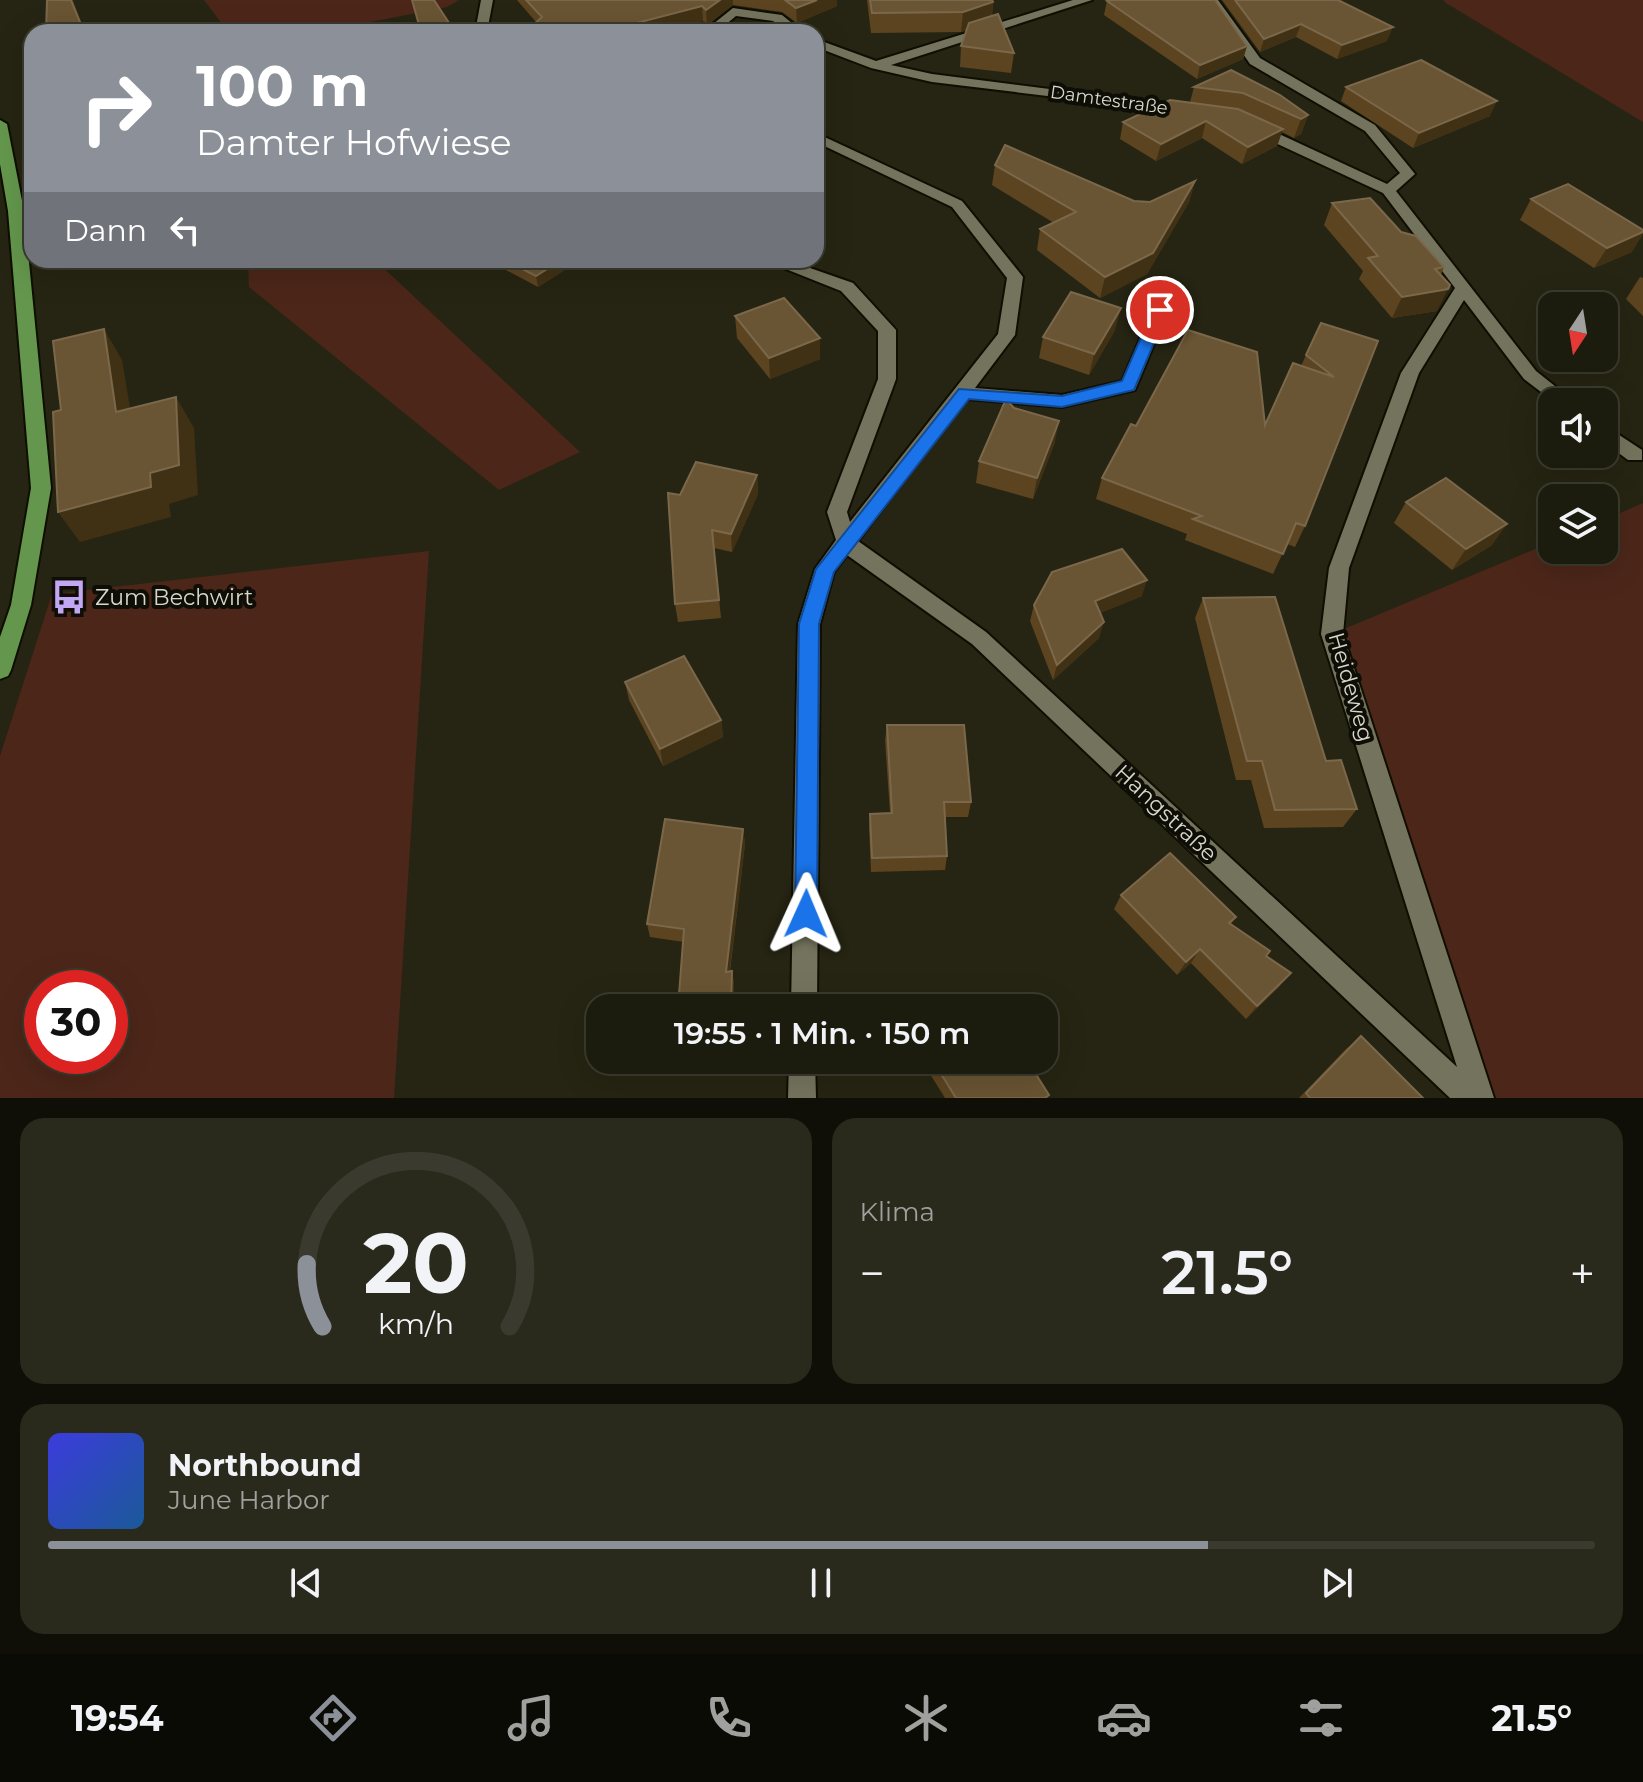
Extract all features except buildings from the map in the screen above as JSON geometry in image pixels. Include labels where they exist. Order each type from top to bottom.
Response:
[{"type":"main road","points":[[0,124],[16,211],[41,488],[21,605],[0,670]]},
{"type":"street","points":[[482,24],[487,0]]},
{"type":"street","points":[[719,0],[733,12],[777,18],[786,24]]},
{"type":"street","points":[[876,65],[1086,0]]},
{"type":"street","points":[[1212,0],[1255,61],[1370,128],[1408,174],[1388,190]]},
{"type":"street","points":[[719,24],[733,12]]},
{"type":"street","name":"Damtestraße","points":[[824,46],[876,65],[932,78],[1194,112]]},
{"type":"street","points":[[1237,119],[1388,190],[1530,375],[1547,388]]},
{"type":"street","points":[[804,994],[809,624],[825,569],[1006,335],[1015,277],[957,204],[824,141]]},
{"type":"street","points":[[794,268],[847,287],[887,330],[887,379],[837,512],[847,544]]},
{"type":"street","name":"Heideweg","points":[[1464,287],[1410,373],[1339,568],[1332,634],[1480,1098]]},
{"type":"street","points":[[964,393],[1062,401],[1129,386],[1160,310]]},
{"type":"street","points":[[1618,442],[1635,455]]},
{"type":"street","name":"Hangstraße","points":[[847,544],[979,638],[1470,1098]]},
{"type":"street","points":[[802,1074],[802,1098]]},
{"type":"shaded area","points":[[204,0],[459,0],[447,7],[361,24],[222,24]]},
{"type":"shaded area","points":[[1443,0],[1643,0],[1643,122],[1446,3]]},
{"type":"shaded area","points":[[248,268],[384,268],[580,452],[499,490],[249,287]]},
{"type":"shaded area","points":[[1643,503],[1643,1098],[1480,1098],[1332,634],[1538,548],[1538,564],[1618,564],[1618,514]]},
{"type":"shaded area","points":[[429,551],[394,1098],[0,1098],[0,756],[52,594]]},
{"type":"place","name":"Zum Bechwirt","points":[[69,597]]},
{"type":"route","points":[[806,914],[809,624],[825,569],[964,393],[1062,401],[1129,386],[1160,310]]}]
